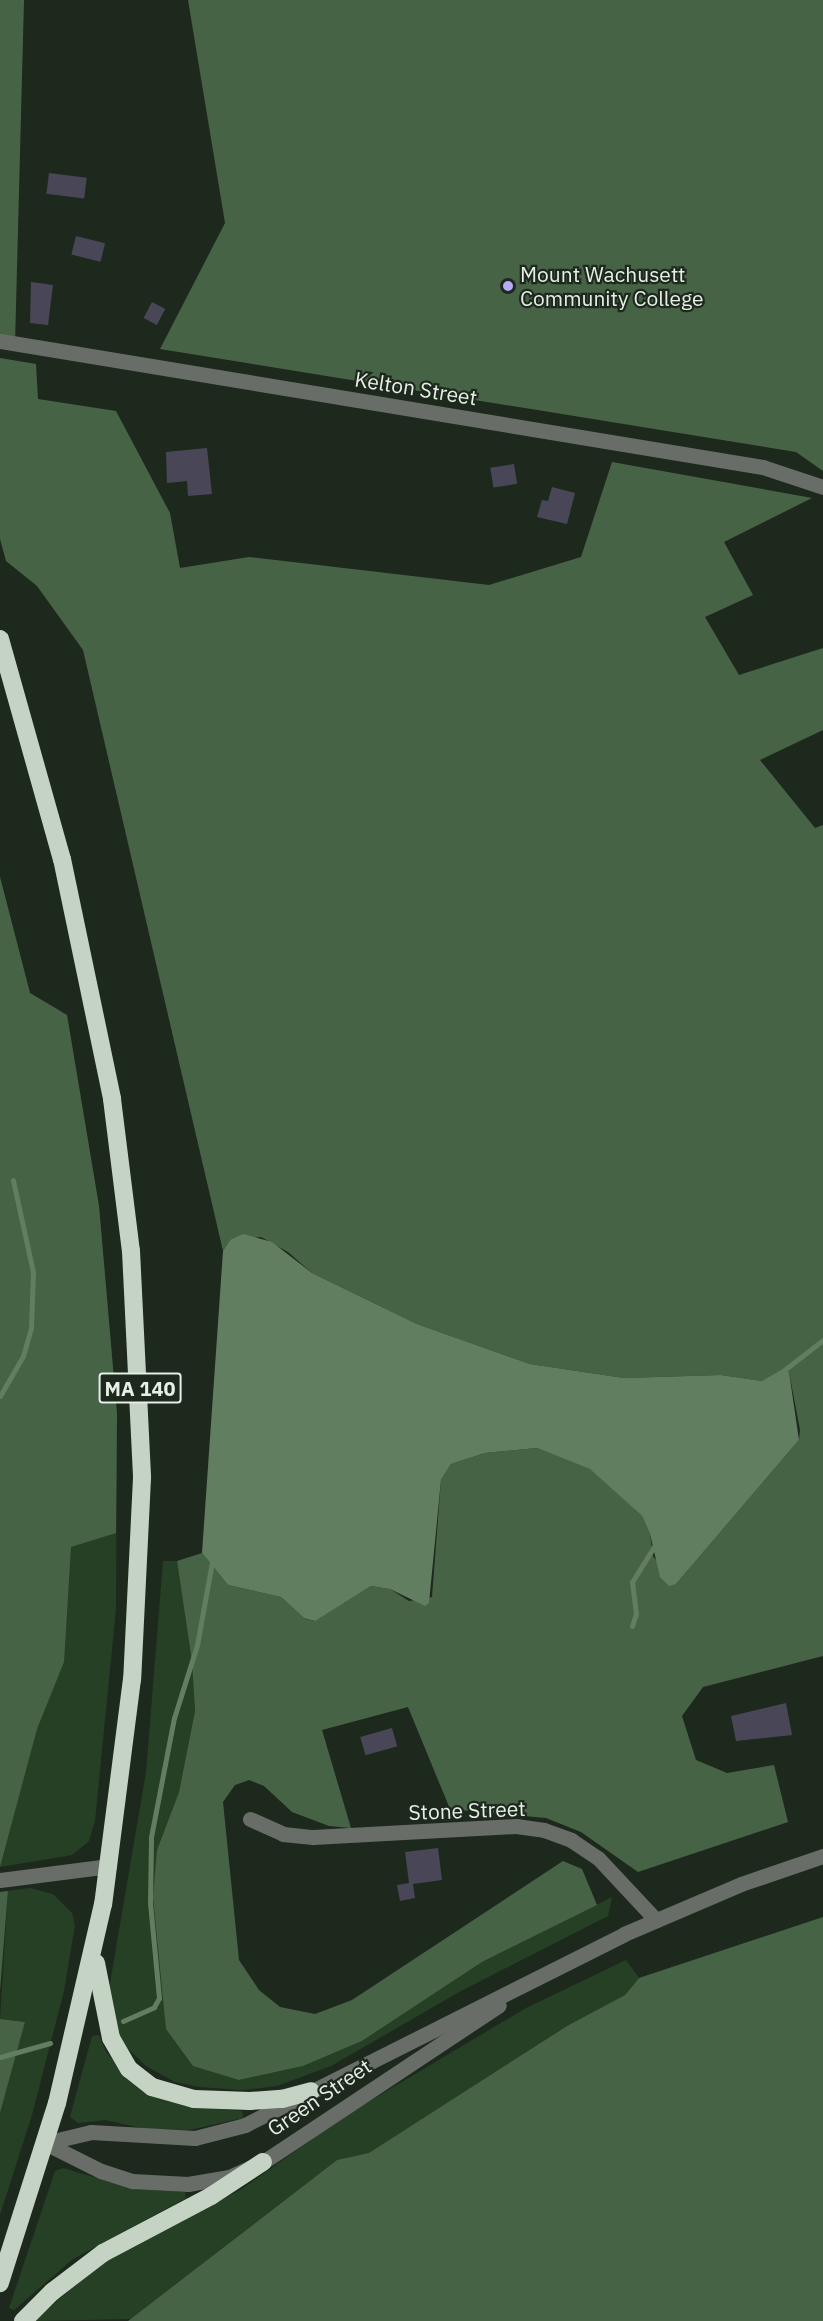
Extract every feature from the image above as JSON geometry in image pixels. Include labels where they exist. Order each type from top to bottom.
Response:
[{"type":"highway","name":"MA 140","points":[[0,639],[62,859],[91,988],[116,1122],[131,1251],[139,1370],[141,1532],[131,1689],[109,1866],[94,1947],[45,2144],[0,2283]]},
{"type":"highway","points":[[94,1947],[111,2038],[141,2080],[175,2096],[214,2101],[266,2101],[311,2091]]},
{"type":"highway","points":[[23,2321],[52,2292],[103,2253],[211,2196],[263,2162]]},
{"type":"street","name":"Kelton Street","points":[[0,341],[763,467],[823,487]]},
{"type":"street","name":"Stone Street","points":[[250,1820],[283,1834],[313,1838],[516,1826],[544,1830],[571,1840],[598,1858],[656,1920]]},
{"type":"street","name":"Green Street","points":[[45,2144],[91,2132],[162,2139],[207,2136],[258,2120],[595,1948],[741,1884],[823,1856]]},
{"type":"street","points":[[0,1880],[109,1866]]},
{"type":"street","name":"Green Street","points":[[45,2144],[119,2178],[153,2183],[220,2179],[263,2162],[508,1999],[595,1948]]},
{"type":"shaded area","points":[[0,0],[24,0],[15,344],[0,341]]},
{"type":"shaded area","name":"Mount Wachusett Community College","points":[[188,0],[823,0],[823,471],[796,452],[160,349],[225,223]]},
{"type":"shaded area","points":[[0,358],[36,364],[38,399],[116,411],[170,513],[180,568],[249,557],[489,585],[581,557],[612,462],[812,498],[724,542],[753,595],[705,617],[739,675],[823,648],[823,730],[760,760],[815,828],[823,825],[823,1656],[703,1687],[682,1716],[696,1760],[727,1773],[774,1765],[788,1822],[638,1872],[581,1832],[546,1818],[450,1809],[408,1707],[322,1730],[351,1828],[329,1826],[292,1812],[264,1786],[249,1780],[235,1785],[223,1802],[239,1960],[259,1990],[280,2007],[315,2014],[352,2000],[563,1861],[582,1869],[597,1905],[482,1962],[362,2041],[303,2066],[239,2080],[193,2066],[166,2029],[153,1897],[157,1850],[179,1792],[195,1711],[192,1662],[177,1561],[202,1553],[228,1585],[281,1597],[304,1618],[314,1621],[371,1586],[390,1589],[409,1601],[432,1597],[441,1480],[451,1464],[485,1453],[537,1448],[591,1469],[642,1516],[650,1534],[653,1556],[676,1584],[799,1440],[800,1430],[789,1372],[762,1381],[721,1375],[624,1378],[530,1364],[417,1324],[312,1273],[288,1252],[261,1237],[230,1240],[223,1251],[83,650],[37,586],[6,561],[0,539]]},
{"type":"shaded area","points":[[0,877],[30,993],[67,1015],[99,1206],[117,1414],[116,1609],[95,1821],[89,1841],[72,1855],[0,1867]]},
{"type":"shaded area","points":[[0,877],[30,993],[67,1015],[99,1206],[117,1414],[116,1533],[71,1547],[64,1662],[37,1729],[0,1867]]},
{"type":"shaded area","points":[[243,1234],[272,1242],[312,1273],[417,1324],[530,1364],[624,1378],[721,1375],[762,1381],[781,1370],[789,1372],[799,1440],[676,1584],[669,1586],[660,1577],[650,1534],[642,1516],[590,1469],[537,1448],[485,1453],[451,1464],[441,1480],[429,1603],[425,1606],[390,1589],[371,1586],[315,1621],[304,1618],[281,1597],[228,1585],[202,1553],[223,1251],[230,1240]]},
{"type":"shaded area","points":[[163,1561],[177,1561],[192,1662],[195,1711],[179,1792],[157,1850],[239,2080],[303,2066],[362,2041],[482,1962],[612,1897],[608,1916],[461,1991],[331,2066],[277,2086],[242,2090],[199,2087],[175,2082],[146,2066],[126,2047],[111,2019],[108,1995],[146,1772]]},
{"type":"shaded area","points":[[30,1888],[53,1894],[72,1913],[75,1925],[64,1991],[32,2115],[0,2215],[0,2113],[25,2022],[0,2019],[8,1891]]},
{"type":"shaded area","points":[[8,1891],[0,1991],[0,1892]]},
{"type":"shaded area","points":[[823,1917],[823,2321],[128,2321],[337,2160],[369,2153],[567,2026],[625,1995],[639,1978]]},
{"type":"shaded area","points":[[626,1960],[639,1978],[625,1995],[567,2026],[369,2154],[337,2160],[131,2319],[33,2321],[108,2258],[242,2189],[343,2117],[526,2008]]},
{"type":"shaded area","points":[[0,2019],[25,2022],[0,2113]]},
{"type":"shaded area","points":[[99,2035],[106,2052],[139,2087],[160,2099],[186,2106],[242,2111],[243,2118],[189,2130],[146,2129],[105,2120],[78,2123],[70,2117],[92,2036]]},
{"type":"shaded area","points":[[63,2168],[134,2189],[185,2192],[186,2198],[73,2259],[14,2310],[9,2308],[55,2171]]},
{"type":"building","points":[[49,173],[87,178],[84,198],[46,194]]},
{"type":"building","points":[[76,236],[105,243],[101,262],[71,254]]},
{"type":"building","points":[[31,282],[53,285],[48,325],[30,323]]},
{"type":"building","points":[[152,302],[165,309],[157,325],[144,318]]},
{"type":"building","points":[[207,448],[212,494],[188,496],[187,481],[167,483],[166,452]]},
{"type":"building","points":[[514,464],[517,484],[493,488],[490,468]]},
{"type":"building","points":[[552,487],[575,493],[567,524],[537,517],[542,500],[548,501]]},
{"type":"building","points":[[786,1703],[792,1735],[736,1741],[731,1716]]},
{"type":"building","points":[[392,1728],[397,1746],[366,1755],[360,1737]]},
{"type":"building","points":[[438,1848],[442,1880],[413,1884],[415,1898],[400,1901],[397,1885],[409,1883],[405,1852]]},
{"type":"waterway","points":[[0,1396],[23,1356],[31,1328],[33,1272],[13,1180]]},
{"type":"waterway","points":[[779,1374],[823,1340]]},
{"type":"waterway","points":[[632,1626],[636,1614],[632,1582],[655,1545]]},
{"type":"waterway","points":[[123,2021],[154,2007],[159,1998],[150,1902],[151,1837],[174,1718],[197,1645],[212,1562]]},
{"type":"waterway","points":[[0,2057],[50,2043]]},
{"type":"place","name":"Mount Wachusett Community College","points":[[508,286]]}]
